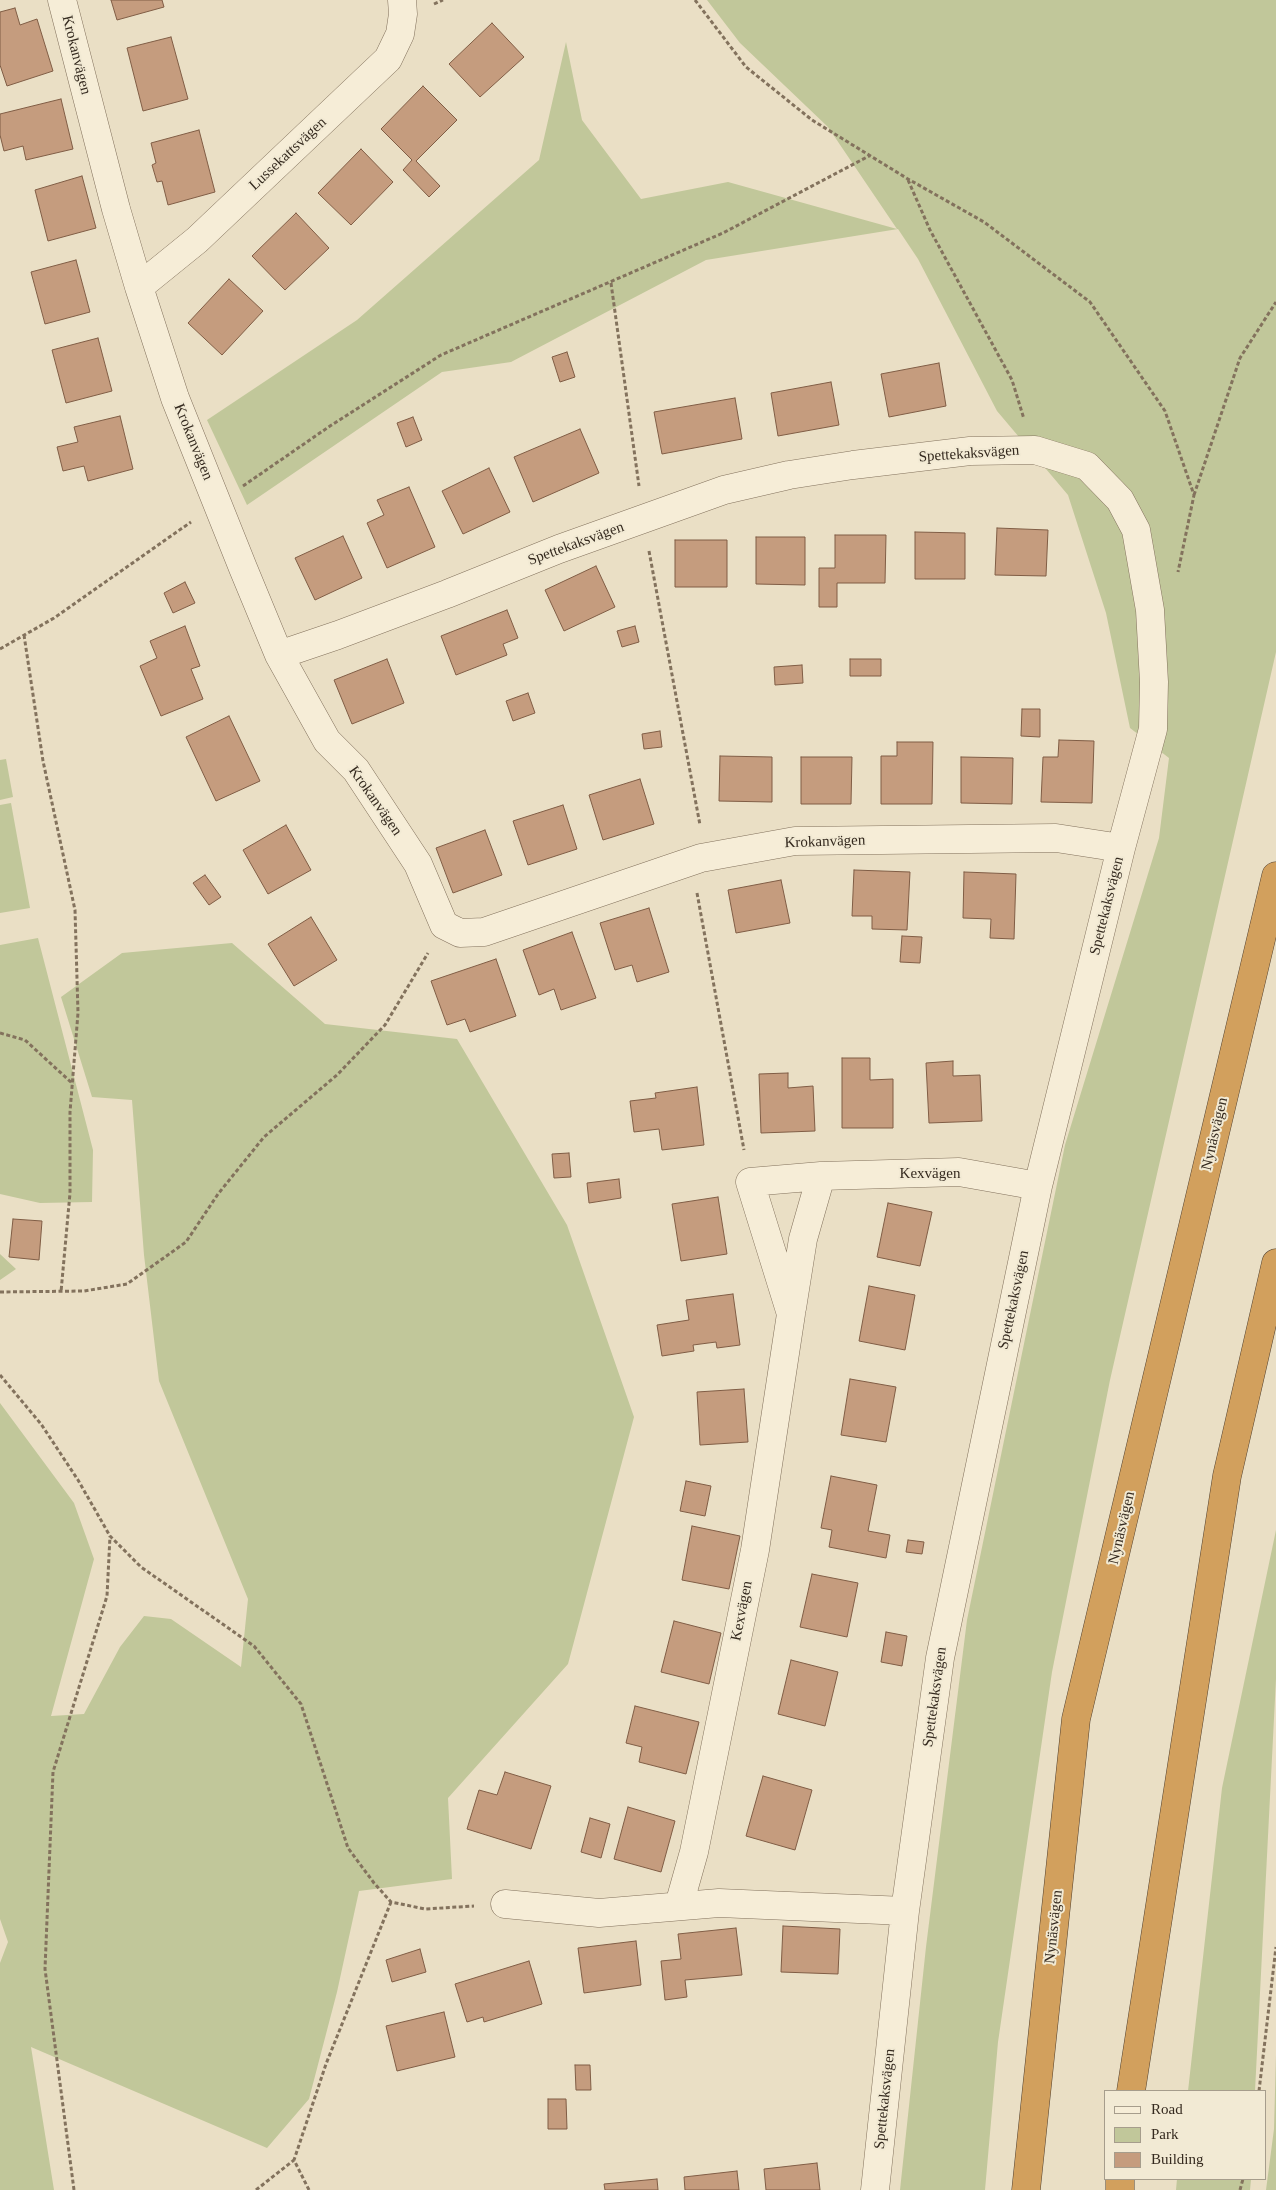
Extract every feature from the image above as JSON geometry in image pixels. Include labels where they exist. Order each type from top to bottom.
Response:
[{"type":"highway","points":[[1268,914],[1276,861]]},
{"type":"highway","name":"Nynäsvägen","points":[[1026,2190],[1076,1719],[1276,876]]},
{"type":"highway","points":[[1131,2090],[1227,1476],[1276,1263]]},
{"type":"street","name":"Krokanvägen","points":[[62,0],[116,209],[139,287],[175,398],[217,504],[280,654],[327,741],[356,770],[418,864],[444,925],[460,933],[484,932],[701,858],[796,841],[1056,838],[1121,848]]},
{"type":"street","name":"Lussekattsvägen","points":[[139,287],[197,240],[388,58],[400,34],[403,14],[402,0]]},
{"type":"street","name":"Spettekaksvägen","points":[[280,654],[348,632],[559,549],[724,490],[789,475],[970,451],[1035,450],[1087,466],[1120,500],[1136,530],[1150,610],[1154,682],[1153,729],[1121,848],[1038,1186],[940,1658],[905,1911],[875,2190]]},
{"type":"street","name":"Kexvägen","points":[[791,1314],[750,1182],[821,1176],[959,1172],[1038,1186]]},
{"type":"street","name":"Kexvägen","points":[[679,1905],[694,1852],[755,1550],[803,1240],[821,1176]]},
{"type":"street","points":[[505,1904],[599,1912],[719,1903],[905,1911]]},
{"type":"path","points":[[694,0],[746,67],[812,120],[869,156],[984,222],[1090,302],[1165,411],[1194,495]]},
{"type":"path","points":[[0,649],[54,618],[330,426],[441,355],[723,233],[869,156]]},
{"type":"path","points":[[908,179],[930,230],[1012,380],[1035,450]]},
{"type":"path","points":[[611,283],[643,519],[663,636],[702,834],[701,858],[695,885],[750,1182]]},
{"type":"path","points":[[1176,580],[1194,495],[1240,358],[1276,302]]},
{"type":"path","points":[[24,635],[43,761],[75,910],[78,1014],[73,1084],[70,1193],[61,1292]]},
{"type":"path","points":[[0,1292],[84,1291],[127,1284],[186,1242],[218,1194],[264,1137],[337,1075],[385,1025],[444,925]]},
{"type":"path","points":[[0,1033],[25,1040],[73,1084]]},
{"type":"path","points":[[0,1375],[41,1424],[78,1480],[110,1536],[141,1567],[254,1646],[302,1704],[348,1848],[391,1902],[425,1909],[505,1904]]},
{"type":"path","points":[[74,2190],[45,1969],[53,1772],[107,1596],[110,1536]]},
{"type":"path","points":[[256,2190],[294,2160],[326,2064],[391,1902]]},
{"type":"path","points":[[1259,2090],[1276,1947]]},
{"type":"path","points":[[294,2160],[309,2190]]},
{"type":"green space","points":[[707,0],[1276,0],[1276,652],[1110,1380],[1052,1672],[998,2042],[985,2190],[900,2190],[926,1947],[967,1620],[1065,1145],[1159,838],[1169,758],[1130,728],[1106,613],[1068,495],[997,411],[918,259],[898,229],[706,260],[511,362],[442,372],[247,505],[207,420],[357,320],[539,160],[566,42],[582,120],[641,199],[728,182],[897,229],[828,127],[740,43]]},
{"type":"green space","points":[[6,759],[13,797],[0,800],[0,760]]},
{"type":"green space","points":[[11,803],[30,908],[0,913],[0,805]]},
{"type":"green space","points":[[38,938],[93,1150],[92,1202],[40,1203],[0,1194],[0,945]]},
{"type":"green space","points":[[232,943],[325,1024],[457,1039],[567,1225],[634,1417],[568,1664],[448,1798],[452,1879],[359,1891],[337,1992],[309,2099],[267,2148],[31,2047],[54,2190],[0,2190],[0,1963],[8,1942],[0,1919],[0,1403],[74,1503],[94,1559],[51,1716],[84,1714],[120,1647],[144,1616],[171,1619],[241,1667],[248,1599],[159,1381],[144,1255],[132,1100],[92,1097],[61,997],[122,953]]},
{"type":"green space","points":[[0,1254],[16,1269],[0,1280]]},
{"type":"green space","points":[[1276,1530],[1276,1679],[1255,2090],[1188,2090],[1222,1788]]},
{"type":"green space","points":[[1276,2055],[1276,2190],[1266,2190],[1274,2129]]},
{"type":"green space","points":[[1177,2180],[1251,2180],[1250,2190],[1176,2190]]},
{"type":"building","points":[[111,0],[162,0],[164,7],[117,20]]},
{"type":"building","points":[[15,8],[20,25],[37,19],[53,71],[7,86],[0,65],[0,12]]},
{"type":"building","points":[[492,23],[524,57],[480,97],[449,64]]},
{"type":"building","points":[[171,37],[188,99],[143,111],[127,48]]},
{"type":"building","points":[[423,86],[457,120],[416,161],[440,186],[429,197],[403,170],[412,160],[381,129]]},
{"type":"building","points":[[61,99],[73,149],[26,160],[23,146],[4,151],[0,135],[0,114]]},
{"type":"building","points":[[199,130],[215,192],[168,205],[162,181],[157,182],[152,165],[156,163],[151,143]]},
{"type":"building","points":[[361,149],[393,182],[351,225],[318,193]]},
{"type":"building","points":[[82,176],[96,228],[48,241],[35,190]]},
{"type":"building","points":[[296,213],[329,248],[285,290],[252,256]]},
{"type":"building","points":[[76,260],[90,312],[45,324],[31,272]]},
{"type":"building","points":[[229,279],[263,311],[222,355],[188,323]]},
{"type":"building","points":[[98,338],[112,391],[66,403],[52,350]]},
{"type":"building","points":[[567,352],[575,377],[560,382],[552,357]]},
{"type":"building","points":[[939,363],[946,406],[889,417],[881,374]]},
{"type":"building","points":[[831,382],[839,425],[778,436],[771,393]]},
{"type":"building","points":[[735,398],[742,439],[662,454],[654,412]]},
{"type":"building","points":[[120,416],[133,469],[88,481],[84,466],[63,471],[57,447],[78,442],[74,427]]},
{"type":"building","points":[[413,417],[422,440],[406,447],[397,423]]},
{"type":"building","points":[[580,429],[599,473],[533,502],[514,457]]},
{"type":"building","points":[[489,468],[510,512],[463,534],[442,491]]},
{"type":"building","points":[[409,487],[435,547],[387,568],[367,523],[384,515],[377,500]]},
{"type":"building","points":[[997,528],[1048,530],[1046,576],[995,575]]},
{"type":"building","points":[[915,532],[965,533],[965,579],[915,579]]},
{"type":"building","points":[[835,535],[886,535],[885,583],[837,583],[837,607],[819,607],[819,568],[835,568]]},
{"type":"building","points":[[343,536],[362,578],[315,600],[295,558]]},
{"type":"building","points":[[756,537],[805,537],[805,585],[756,584]]},
{"type":"building","points":[[675,540],[727,540],[727,587],[675,587]]},
{"type":"building","points":[[596,566],[615,607],[564,631],[545,590]]},
{"type":"building","points":[[185,582],[195,603],[173,613],[164,593]]},
{"type":"building","points":[[507,610],[518,638],[503,644],[507,655],[456,675],[441,636]]},
{"type":"building","points":[[185,626],[200,666],[191,669],[203,699],[161,716],[140,666],[157,658],[150,641]]},
{"type":"building","points":[[635,626],[639,642],[622,647],[617,631]]},
{"type":"building","points":[[387,659],[404,703],[352,724],[334,680]]},
{"type":"building","points":[[850,659],[881,659],[881,676],[850,676]]},
{"type":"building","points":[[802,665],[803,683],[775,685],[774,667]]},
{"type":"building","points":[[528,693],[535,713],[513,721],[506,701]]},
{"type":"building","points":[[1022,709],[1040,709],[1040,737],[1021,736]]},
{"type":"building","points":[[229,716],[260,781],[216,801],[186,737]]},
{"type":"building","points":[[660,731],[662,747],[644,749],[642,734]]},
{"type":"building","points":[[1059,740],[1094,741],[1092,803],[1041,802],[1043,757],[1058,757]]},
{"type":"building","points":[[897,742],[933,742],[932,804],[881,804],[881,756],[897,756]]},
{"type":"building","points":[[720,756],[772,757],[772,802],[719,801]]},
{"type":"building","points":[[801,757],[852,757],[851,804],[801,804]]},
{"type":"building","points":[[961,757],[1013,758],[1012,804],[961,803]]},
{"type":"building","points":[[640,779],[654,824],[603,840],[589,795]]},
{"type":"building","points":[[563,805],[577,849],[528,865],[513,821]]},
{"type":"building","points":[[286,825],[311,870],[268,894],[243,850]]},
{"type":"building","points":[[485,830],[502,875],[453,893],[436,848]]},
{"type":"building","points":[[854,870],[910,872],[907,930],[872,929],[872,916],[852,916]]},
{"type":"building","points":[[964,872],[1016,874],[1014,939],[990,938],[991,919],[963,918]]},
{"type":"building","points":[[205,875],[221,897],[209,905],[193,883]]},
{"type":"building","points":[[781,880],[790,923],[736,933],[728,890]]},
{"type":"building","points":[[649,908],[669,972],[637,982],[632,965],[615,970],[600,923]]},
{"type":"building","points":[[311,917],[337,960],[294,986],[268,944]]},
{"type":"building","points":[[572,932],[596,998],[561,1010],[554,989],[539,995],[523,950]]},
{"type":"building","points":[[902,936],[922,937],[920,963],[900,962]]},
{"type":"building","points":[[496,959],[516,1016],[470,1032],[465,1019],[447,1025],[431,981]]},
{"type":"building","points":[[842,1058],[870,1058],[870,1080],[893,1079],[893,1128],[842,1128]]},
{"type":"building","points":[[953,1061],[953,1076],[980,1075],[982,1121],[929,1123],[926,1063]]},
{"type":"building","points":[[788,1073],[788,1088],[813,1086],[815,1131],[761,1133],[759,1074]]},
{"type":"building","points":[[697,1087],[704,1145],[662,1150],[659,1129],[634,1132],[630,1101],[656,1098],[655,1093]]},
{"type":"building","points":[[569,1153],[571,1177],[554,1178],[552,1154]]},
{"type":"building","points":[[619,1179],[621,1198],[589,1203],[587,1183]]},
{"type":"building","points":[[718,1197],[727,1254],[681,1261],[672,1204]]},
{"type":"building","points":[[888,1203],[932,1212],[920,1266],[877,1257]]},
{"type":"building","points":[[13,1219],[42,1221],[39,1260],[9,1257]]},
{"type":"building","points":[[869,1286],[915,1295],[905,1350],[859,1341]]},
{"type":"building","points":[[733,1294],[740,1345],[717,1348],[716,1342],[693,1345],[694,1351],[662,1356],[657,1325],[689,1320],[686,1300]]},
{"type":"building","points":[[850,1379],[896,1387],[886,1442],[841,1435]]},
{"type":"building","points":[[744,1389],[748,1442],[700,1445],[697,1392]]},
{"type":"building","points":[[831,1476],[877,1485],[868,1531],[890,1535],[886,1558],[829,1547],[832,1530],[821,1528]]},
{"type":"building","points":[[686,1481],[711,1486],[705,1516],[680,1511]]},
{"type":"building","points":[[692,1526],[740,1536],[729,1589],[682,1580]]},
{"type":"building","points":[[908,1540],[924,1542],[922,1554],[906,1552]]},
{"type":"building","points":[[812,1574],[858,1583],[847,1637],[800,1627]]},
{"type":"building","points":[[674,1621],[721,1633],[709,1684],[661,1672]]},
{"type":"building","points":[[886,1632],[907,1636],[902,1666],[881,1662]]},
{"type":"building","points":[[791,1660],[838,1672],[825,1726],[778,1714]]},
{"type":"building","points":[[635,1706],[699,1722],[686,1774],[639,1762],[642,1747],[626,1743]]},
{"type":"building","points":[[505,1772],[551,1786],[531,1849],[467,1829],[479,1790],[497,1795]]},
{"type":"building","points":[[763,1776],[812,1790],[795,1850],[746,1836]]},
{"type":"building","points":[[628,1807],[675,1821],[661,1872],[614,1859]]},
{"type":"building","points":[[590,1818],[610,1824],[601,1858],[581,1852]]},
{"type":"building","points":[[783,1926],[840,1929],[838,1974],[781,1972]]},
{"type":"building","points":[[736,1928],[742,1975],[685,1980],[687,1997],[665,2000],[661,1961],[681,1959],[678,1934]]},
{"type":"building","points":[[636,1941],[641,1985],[584,1993],[578,1948]]},
{"type":"building","points":[[420,1949],[426,1972],[392,1982],[386,1960]]},
{"type":"building","points":[[529,1961],[542,2004],[484,2022],[483,2017],[467,2022],[455,1984]]},
{"type":"building","points":[[444,2012],[455,2057],[397,2071],[386,2026]]},
{"type":"building","points":[[575,2065],[590,2065],[591,2090],[576,2090]]},
{"type":"building","points":[[548,2099],[566,2099],[567,2129],[548,2129]]},
{"type":"building","points":[[817,2163],[820,2190],[766,2190],[764,2169]]},
{"type":"building","points":[[737,2171],[739,2190],[685,2190],[684,2177]]},
{"type":"building","points":[[657,2179],[658,2190],[605,2190],[604,2184]]}]
